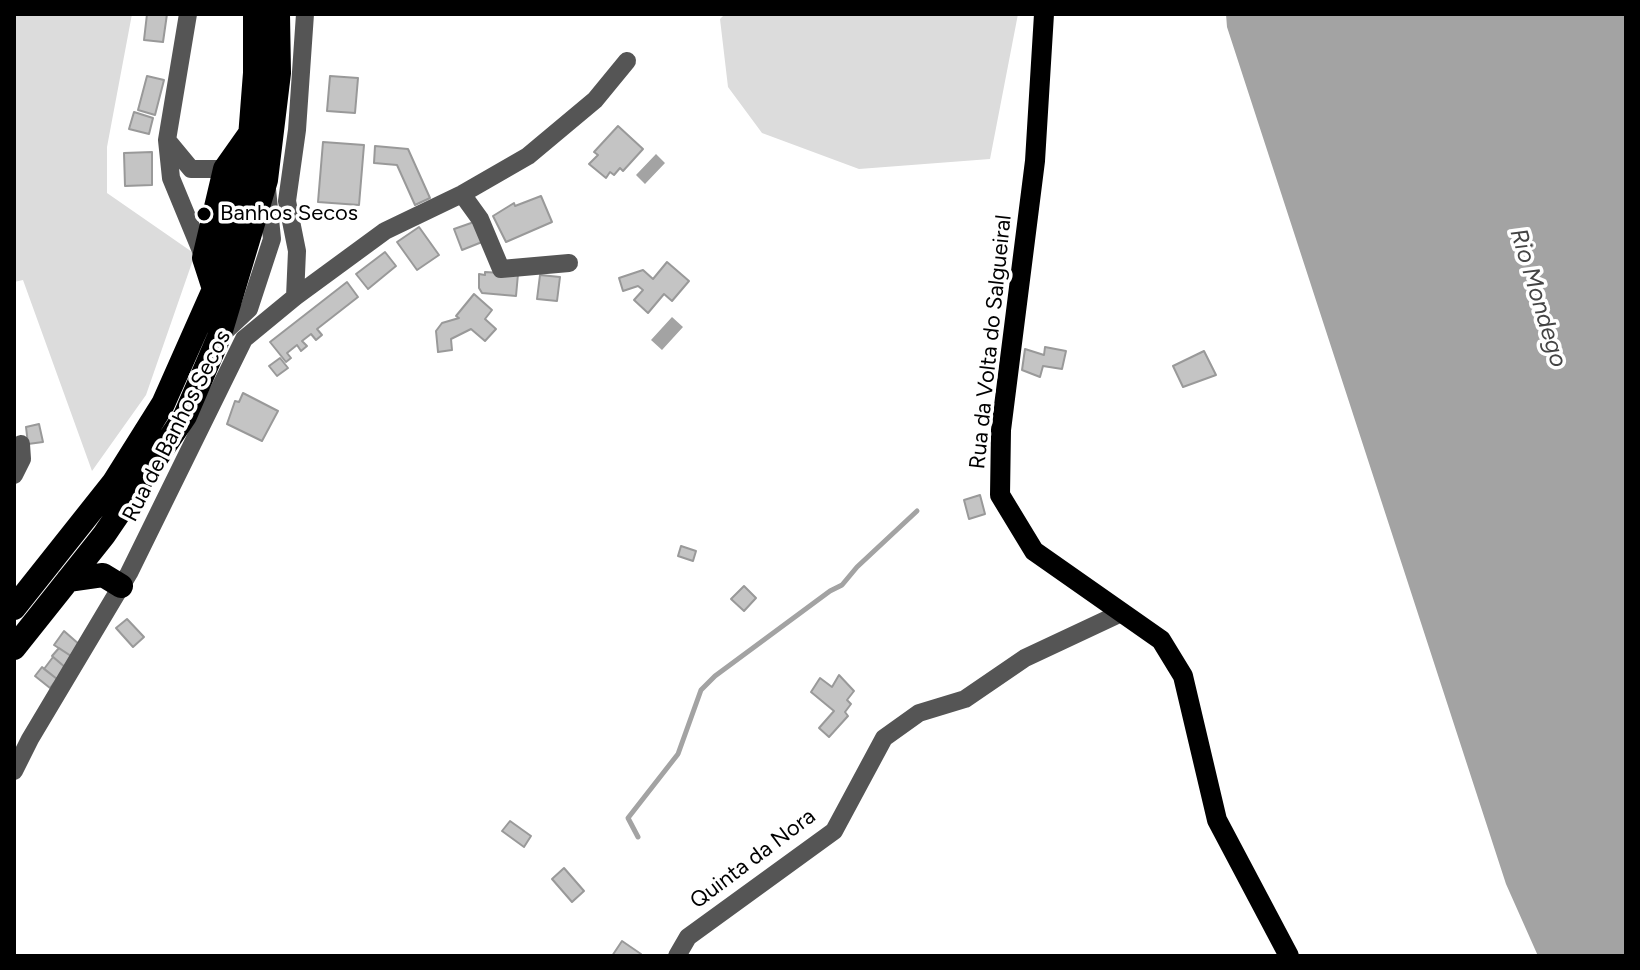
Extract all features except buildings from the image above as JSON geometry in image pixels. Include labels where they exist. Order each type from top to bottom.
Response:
[{"type":"highway","points":[[14,608],[114,482],[163,404],[214,289],[247,176],[255,73],[255,14]]},
{"type":"highway","points":[[14,648],[104,535],[185,416],[219,337],[266,180],[279,73],[278,14]]},
{"type":"highway","points":[[214,289],[204,258],[225,169],[249,134]]},
{"type":"highway","points":[[104,535],[113,563],[125,579]]},
{"type":"highway","points":[[68,580],[103,575],[125,579]]},
{"type":"main road","name":"Rua da Volta do Salgueiral","points":[[1044,14],[1035,161],[1001,430],[1000,495],[1034,551],[1161,640],[1183,676],[1217,820],[1289,956]]},
{"type":"street","points":[[188,14],[167,140],[171,178],[204,258]]},
{"type":"street","points":[[295,297],[297,251],[287,201],[297,130],[305,14]]},
{"type":"street","name":"Rua de Banhos Secos","points":[[14,771],[125,579],[244,339],[385,231],[462,194],[528,156],[595,100],[627,61]]},
{"type":"street","points":[[167,140],[191,169],[225,169]]},
{"type":"street","points":[[462,194],[480,219],[501,269],[569,263]]},
{"type":"street","points":[[14,475],[22,459],[21,444]]},
{"type":"street","name":"Quinta da Nora","points":[[677,956],[688,937],[834,831],[884,738],[919,713],[965,699],[1025,658],[1121,613]]},
{"type":"shaded area","points":[[14,14],[132,14],[107,147],[107,193],[195,254],[146,395],[92,471],[23,280],[14,282]]},
{"type":"shaded area","points":[[725,14],[1018,14],[990,159],[859,169],[762,133],[728,87],[720,19]]},
{"type":"water","name":"Rio Mondego","points":[[1226,14],[1626,14],[1626,956],[1538,956],[1506,884],[1227,27]]},
{"type":"water","points":[[656,154],[665,163],[645,184],[636,175]]},
{"type":"water","points":[[672,317],[683,327],[662,350],[651,340]]},
{"type":"waterway","points":[[638,837],[628,818],[678,754],[701,690],[715,676],[842,585],[917,511]]},
{"type":"place","name":"Banhos Secos","points":[[204,214]]}]
